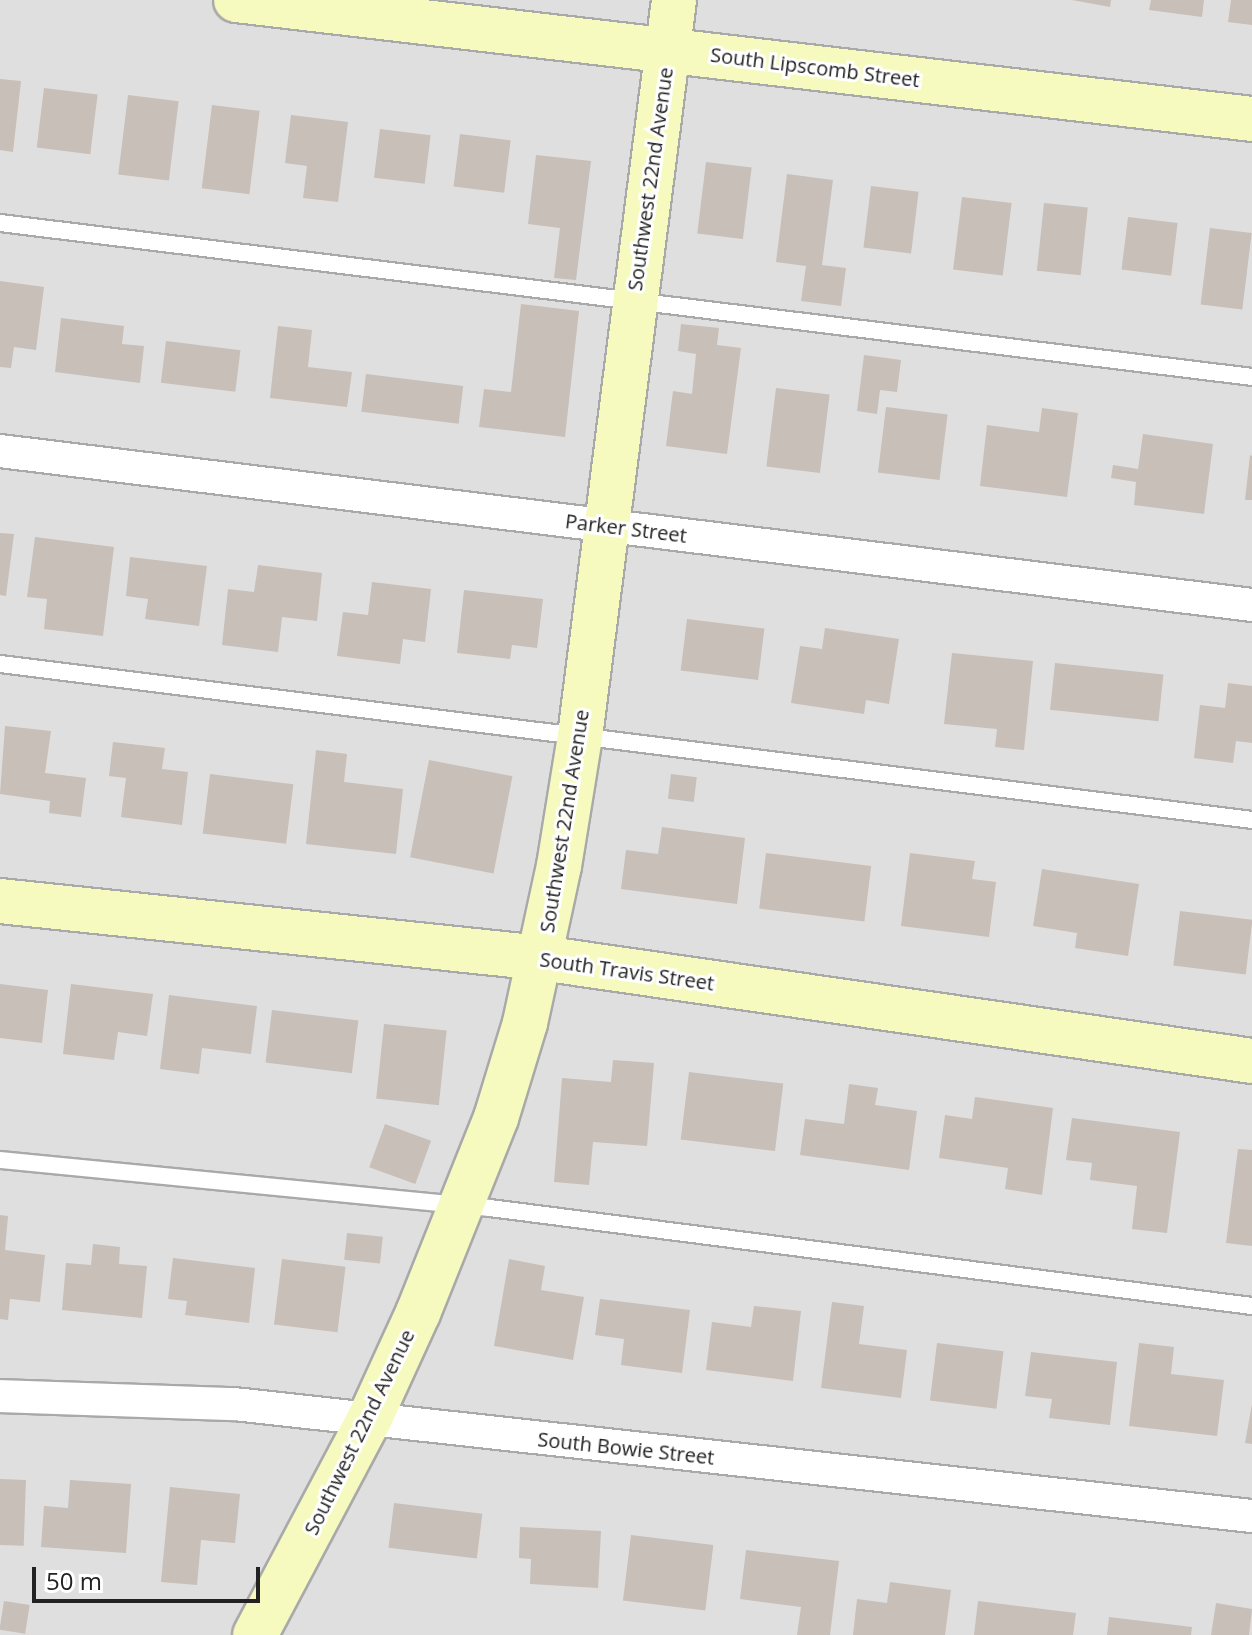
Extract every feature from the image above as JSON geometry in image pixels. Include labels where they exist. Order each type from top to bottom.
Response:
[{"type":"street","name":"South Lipscomb Street","points":[[236,0],[1252,119]]},
{"type":"street","name":"Southwest 22nd Avenue","points":[[255,1635],[369,1420],[462,1206],[496,1118],[541,958],[580,736],[674,0]]},
{"type":"street","name":"Parker Street","points":[[0,451],[1252,605]]},
{"type":"street","name":"South Travis Street","points":[[0,901],[541,958],[1252,1061]]},
{"type":"street","name":"South Bowie Street","points":[[0,1396],[205,1402],[1252,1516]]},
{"type":"lane","points":[[0,223],[1252,377]]},
{"type":"lane","points":[[0,664],[1252,820]]},
{"type":"lane","points":[[0,1160],[462,1206],[1252,1306]]},
{"type":"shaded area","points":[[0,0],[1252,0],[1252,1635],[0,1635]]},
{"type":"building","points":[[1072,0],[1111,0],[1110,7]]},
{"type":"building","points":[[1151,0],[1204,0],[1202,17],[1149,10]]},
{"type":"building","points":[[1231,0],[1252,0],[1252,25],[1228,22]]},
{"type":"building","points":[[0,79],[21,81],[13,152],[0,150]]},
{"type":"building","points":[[44,88],[98,95],[90,154],[37,148]]},
{"type":"building","points":[[128,95],[179,101],[169,181],[118,174]]},
{"type":"building","points":[[212,105],[260,111],[249,194],[202,188]]},
{"type":"building","points":[[291,115],[348,122],[338,202],[303,198],[307,166],[285,163]]},
{"type":"building","points":[[380,129],[431,135],[425,184],[374,178]]},
{"type":"building","points":[[460,134],[511,140],[504,193],[454,187]]},
{"type":"building","points":[[536,155],[591,161],[576,280],[554,278],[560,228],[528,224]]},
{"type":"building","points":[[706,162],[752,168],[743,239],[697,233]]},
{"type":"building","points":[[787,174],[833,180],[822,265],[846,268],[841,306],[801,301],[806,266],[776,262]]},
{"type":"building","points":[[871,186],[919,192],[911,253],[863,248]]},
{"type":"building","points":[[962,197],[1012,203],[1003,276],[953,269]]},
{"type":"building","points":[[1044,203],[1088,208],[1081,275],[1037,271]]},
{"type":"building","points":[[1128,217],[1178,223],[1171,276],[1122,270]]},
{"type":"building","points":[[1210,228],[1252,233],[1242,310],[1201,304]]},
{"type":"building","points":[[0,281],[44,287],[36,350],[14,347],[11,368],[0,367]]},
{"type":"building","points":[[521,304],[579,311],[565,437],[479,427],[484,389],[511,392]]},
{"type":"building","points":[[61,318],[124,326],[122,344],[144,346],[140,383],[55,372]]},
{"type":"building","points":[[681,324],[719,328],[717,345],[741,348],[727,454],[666,446],[673,391],[692,394],[696,354],[678,351]]},
{"type":"building","points":[[278,326],[312,330],[308,367],[352,372],[347,407],[270,398]]},
{"type":"building","points":[[166,341],[240,350],[235,392],[161,383]]},
{"type":"building","points":[[864,355],[901,360],[897,392],[880,390],[877,414],[857,411]]},
{"type":"building","points":[[366,374],[463,386],[459,424],[361,412]]},
{"type":"building","points":[[776,388],[830,395],[820,473],[766,466]]},
{"type":"building","points":[[886,407],[948,415],[939,480],[878,473]]},
{"type":"building","points":[[1042,408],[1078,413],[1067,497],[980,486],[987,425],[1039,432]]},
{"type":"building","points":[[1143,434],[1213,444],[1204,514],[1134,505],[1136,482],[1111,478],[1113,465],[1138,469]]},
{"type":"building","points":[[1250,455],[1252,500],[1245,500]]},
{"type":"building","points":[[0,533],[14,534],[6,596],[0,595]]},
{"type":"building","points":[[35,537],[114,547],[103,636],[44,629],[47,599],[27,597]]},
{"type":"building","points":[[130,557],[207,566],[199,626],[145,619],[148,599],[126,596]]},
{"type":"building","points":[[258,565],[322,573],[317,621],[282,617],[278,652],[222,645],[228,589],[254,592]]},
{"type":"building","points":[[372,582],[431,589],[425,642],[403,639],[400,664],[337,656],[343,612],[368,615]]},
{"type":"building","points":[[464,590],[543,599],[537,648],[512,645],[510,659],[457,653]]},
{"type":"building","points":[[687,619],[764,629],[758,680],[681,671]]},
{"type":"building","points":[[825,628],[899,639],[889,704],[866,700],[864,714],[791,703],[800,646],[822,649]]},
{"type":"building","points":[[952,653],[1033,661],[1024,750],[995,747],[997,729],[944,724]]},
{"type":"building","points":[[1055,663],[1163,674],[1158,721],[1050,710]]},
{"type":"building","points":[[1228,683],[1252,686],[1252,743],[1236,741],[1233,763],[1194,758],[1200,705],[1225,708]]},
{"type":"building","points":[[5,726],[51,731],[45,773],[86,778],[81,817],[49,813],[50,801],[0,794]]},
{"type":"building","points":[[113,742],[165,748],[162,769],[188,772],[182,825],[121,817],[126,778],[109,776]]},
{"type":"building","points":[[316,750],[347,754],[344,782],[403,789],[396,854],[306,844]]},
{"type":"building","points":[[429,760],[512,776],[494,873],[410,857]]},
{"type":"building","points":[[210,774],[293,784],[286,844],[203,834]]},
{"type":"building","points":[[671,774],[697,777],[694,802],[668,799]]},
{"type":"building","points":[[662,827],[745,838],[737,904],[621,889],[626,850],[658,854]]},
{"type":"building","points":[[766,853],[871,866],[864,922],[759,909]]},
{"type":"building","points":[[910,853],[975,861],[972,879],[996,882],[989,937],[901,926]]},
{"type":"building","points":[[1042,869],[1139,884],[1128,956],[1075,948],[1077,933],[1033,926]]},
{"type":"building","points":[[1180,911],[1252,920],[1246,974],[1173,966]]},
{"type":"building","points":[[0,984],[48,990],[42,1043],[0,1038]]},
{"type":"building","points":[[71,984],[153,994],[147,1036],[118,1032],[114,1060],[63,1054]]},
{"type":"building","points":[[169,995],[257,1006],[251,1054],[202,1048],[199,1074],[160,1069]]},
{"type":"building","points":[[272,1010],[358,1021],[352,1073],[266,1063]]},
{"type":"building","points":[[384,1024],[447,1031],[439,1105],[376,1099]]},
{"type":"building","points":[[613,1060],[654,1063],[647,1146],[593,1142],[589,1185],[554,1182],[562,1078],[611,1082]]},
{"type":"building","points":[[689,1072],[783,1084],[775,1151],[681,1139]]},
{"type":"building","points":[[849,1084],[878,1088],[875,1105],[917,1111],[909,1170],[800,1155],[805,1119],[844,1124]]},
{"type":"building","points":[[975,1097],[1053,1108],[1042,1195],[1005,1189],[1008,1168],[939,1158],[945,1115],[972,1119]]},
{"type":"building","points":[[1072,1118],[1180,1132],[1167,1233],[1132,1229],[1137,1186],[1090,1180],[1092,1163],[1066,1160]]},
{"type":"building","points":[[385,1124],[431,1141],[415,1184],[369,1167]]},
{"type":"building","points":[[1238,1149],[1252,1150],[1252,1246],[1226,1243]]},
{"type":"building","points":[[0,1215],[8,1216],[5,1250],[45,1255],[40,1302],[10,1299],[8,1320],[0,1319]]},
{"type":"building","points":[[347,1233],[383,1237],[380,1264],[344,1260]]},
{"type":"building","points":[[93,1244],[120,1247],[119,1264],[147,1266],[142,1318],[62,1310],[66,1263],[91,1265]]},
{"type":"building","points":[[173,1258],[255,1268],[249,1323],[185,1315],[187,1301],[168,1299]]},
{"type":"building","points":[[282,1259],[346,1267],[337,1332],[274,1325]]},
{"type":"building","points":[[509,1259],[545,1266],[541,1290],[584,1297],[573,1360],[494,1346]]},
{"type":"building","points":[[600,1299],[690,1310],[682,1373],[621,1365],[624,1339],[595,1335]]},
{"type":"building","points":[[832,1302],[864,1306],[859,1344],[907,1350],[901,1398],[821,1388]]},
{"type":"building","points":[[754,1306],[801,1311],[793,1381],[706,1370],[712,1322],[751,1327]]},
{"type":"building","points":[[937,1343],[1004,1351],[996,1409],[930,1401]]},
{"type":"building","points":[[1139,1343],[1174,1347],[1171,1374],[1224,1380],[1217,1436],[1129,1426]]},
{"type":"building","points":[[1031,1352],[1117,1362],[1110,1425],[1049,1418],[1052,1399],[1025,1396]]},
{"type":"building","points":[[1252,1404],[1252,1444],[1245,1443]]},
{"type":"building","points":[[0,1479],[26,1480],[24,1546],[0,1545]]},
{"type":"building","points":[[70,1480],[131,1484],[126,1553],[41,1547],[44,1506],[68,1508]]},
{"type":"building","points":[[170,1487],[240,1494],[235,1543],[201,1540],[197,1585],[161,1582]]},
{"type":"building","points":[[394,1503],[482,1514],[477,1559],[389,1548]]},
{"type":"building","points":[[520,1527],[601,1531],[598,1588],[530,1584],[531,1559],[519,1558]]},
{"type":"building","points":[[631,1535],[713,1545],[705,1611],[623,1601]]},
{"type":"building","points":[[746,1550],[839,1561],[830,1635],[797,1635],[801,1607],[740,1599]]},
{"type":"building","points":[[890,1582],[951,1590],[945,1635],[853,1635],[857,1599],[887,1603]]},
{"type":"building","points":[[4,1601],[30,1605],[25,1634],[0,1630]]},
{"type":"building","points":[[978,1601],[1076,1613],[1073,1635],[974,1635]]},
{"type":"building","points":[[1216,1603],[1252,1609],[1249,1635],[1211,1635]]},
{"type":"building","points":[[1109,1617],[1192,1627],[1191,1635],[1107,1635]]}]
